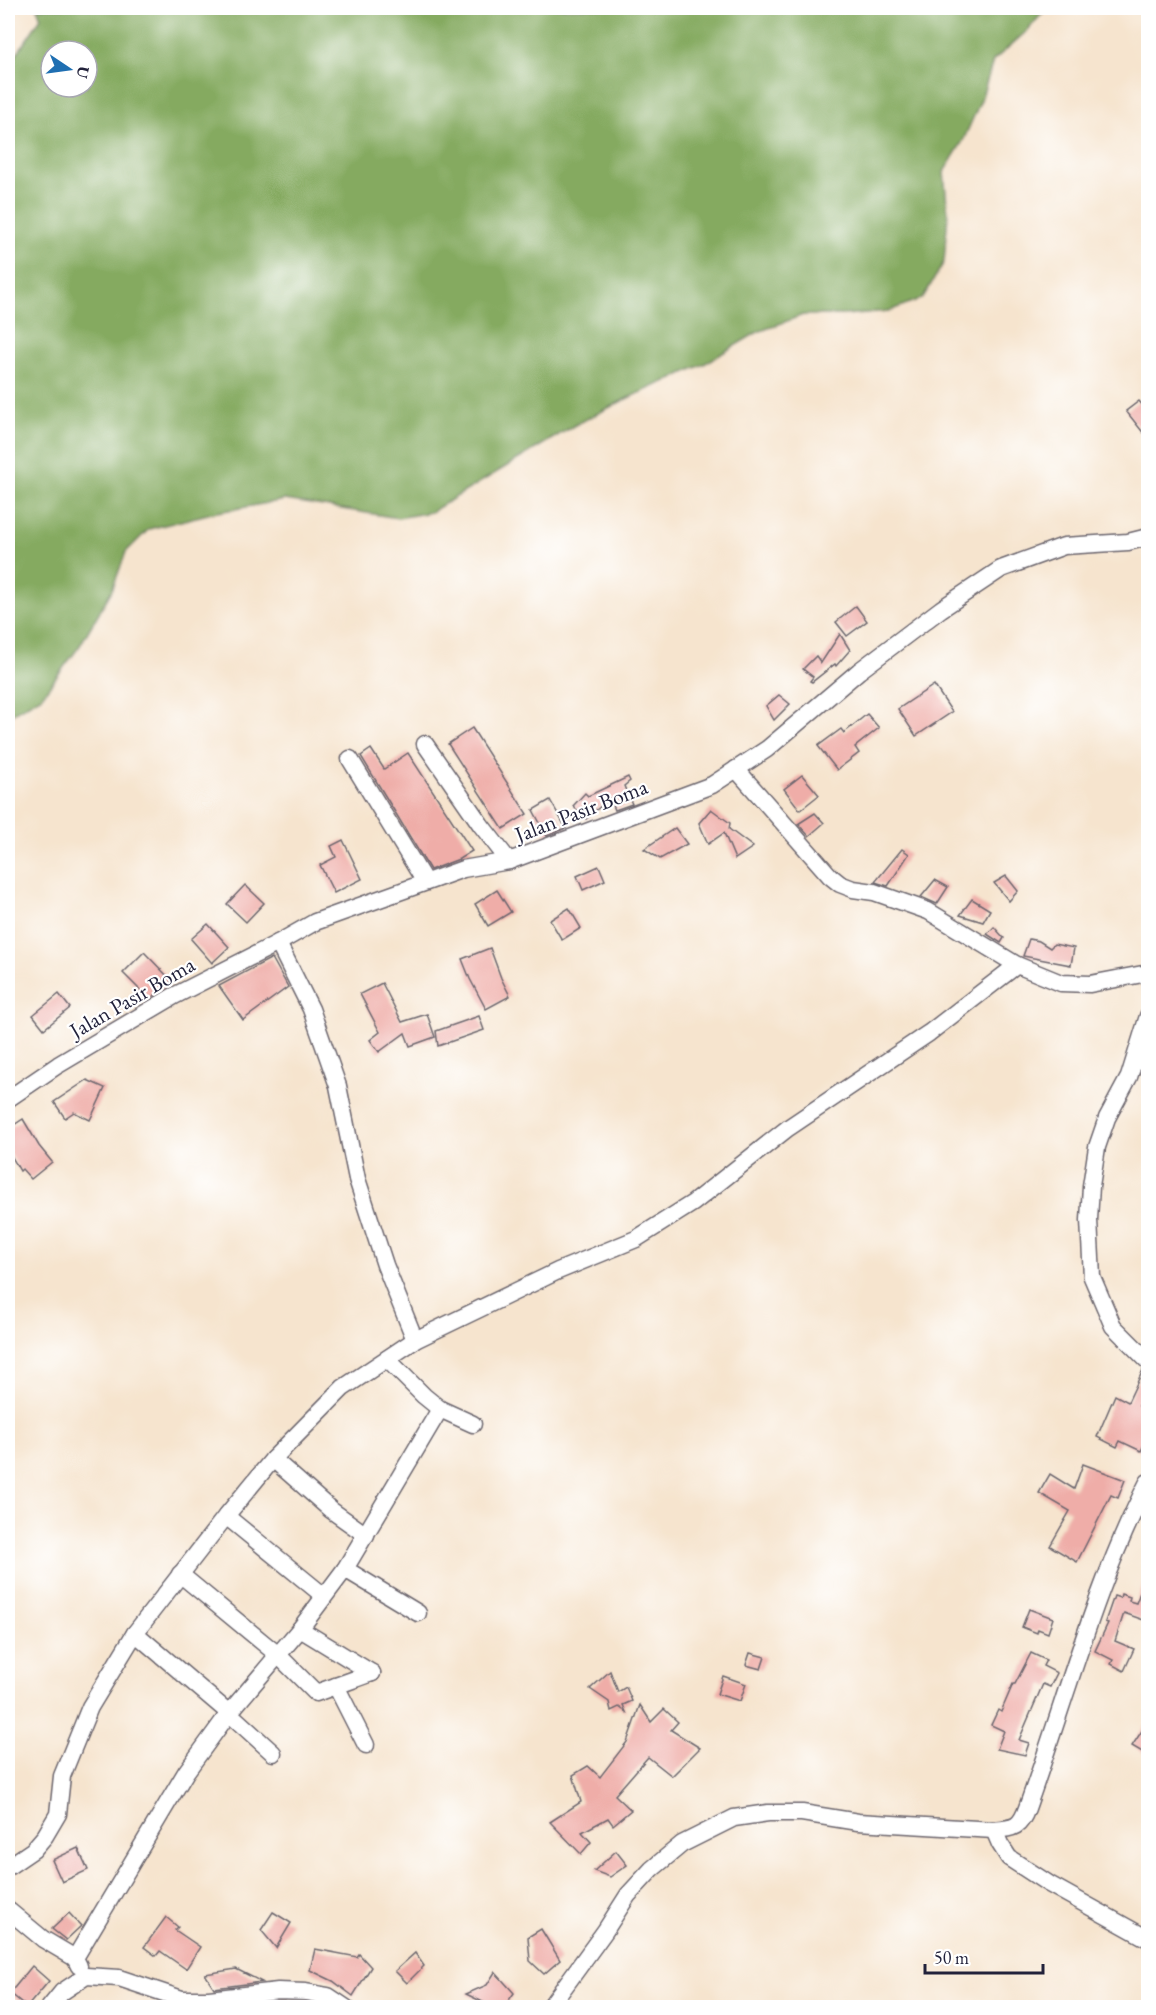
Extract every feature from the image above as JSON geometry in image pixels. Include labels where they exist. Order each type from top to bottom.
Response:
[{"type":"street","name":"Jalan Pasir Boma","points":[[8,1099],[58,1065],[174,996],[315,922],[463,869],[509,861],[712,785],[767,748],[859,671],[941,609],[1001,570],[1064,546],[1128,542],[1149,537]]},
{"type":"street","points":[[425,744],[509,861]]},
{"type":"street","points":[[350,759],[425,882]]},
{"type":"street","points":[[736,769],[830,876],[840,884],[887,896],[928,910],[1017,965],[1061,983],[1090,984],[1149,973]]},
{"type":"street","points":[[278,943],[311,1009],[338,1086],[357,1179],[386,1265],[415,1340]]},
{"type":"street","points":[[8,1867],[33,1850],[45,1836],[58,1814],[62,1776],[90,1707],[135,1633],[273,1459],[343,1388],[415,1340],[558,1271],[636,1239],[693,1203],[788,1128],[929,1033],[1017,965]]},
{"type":"street","points":[[1149,1016],[1129,1077],[1107,1118],[1097,1147],[1089,1220],[1092,1277],[1113,1326],[1149,1361]]},
{"type":"street","points":[[387,1359],[440,1409],[473,1425]]},
{"type":"street","points":[[75,1958],[186,1772],[229,1713],[300,1629],[345,1569],[440,1409]]},
{"type":"street","points":[[273,1459],[331,1510],[366,1535]]},
{"type":"street","points":[[549,2007],[605,1931],[628,1895],[652,1869],[682,1844],[734,1818],[768,1813],[802,1813],[858,1822],[994,1830],[1014,1828],[1023,1820],[1098,1596],[1133,1513],[1149,1482]]},
{"type":"street","points":[[226,1516],[324,1596]]},
{"type":"street","points":[[345,1569],[418,1613]]},
{"type":"street","points":[[180,1574],[278,1655],[316,1693],[372,1672],[300,1629]]},
{"type":"street","points":[[135,1633],[273,1753]]},
{"type":"street","points":[[336,1686],[366,1745]]},
{"type":"street","points":[[994,1830],[1010,1858],[1049,1884],[1149,1939]]},
{"type":"street","points":[[8,1910],[44,1939],[75,1958],[86,1976]]},
{"type":"street","points":[[49,2007],[62,1992],[86,1976],[119,1978],[182,1999],[209,1999],[278,1991],[306,1992],[327,1996],[346,2007]]},
{"type":"green space","points":[[37,8],[1047,8],[1027,31],[993,61],[981,100],[963,141],[944,172],[948,214],[944,262],[923,298],[889,311],[844,315],[803,315],[758,332],[704,364],[575,425],[431,512],[398,518],[285,500],[212,513],[149,529],[126,552],[112,590],[79,647],[42,696],[8,716],[8,67],[41,18]]},
{"type":"building","points":[[1139,401],[1149,413],[1149,440],[1126,411]]},
{"type":"building","points":[[856,606],[867,621],[847,636],[836,622]]},
{"type":"building","points":[[840,634],[850,650],[836,666],[835,664],[812,682],[810,681],[813,677],[803,669],[816,656],[821,663]]},
{"type":"building","points":[[934,685],[952,712],[916,736],[898,709]]},
{"type":"building","points":[[779,695],[790,704],[774,720],[766,706]]},
{"type":"building","points":[[867,714],[879,728],[855,747],[859,753],[837,770],[818,746],[841,729],[844,733]]},
{"type":"building","points":[[472,728],[527,814],[503,829],[448,744]]},
{"type":"building","points":[[371,749],[384,769],[408,753],[472,851],[459,859],[430,870],[361,756]]},
{"type":"building","points":[[802,775],[819,795],[800,810],[784,789]]},
{"type":"building","points":[[628,777],[630,781],[624,786],[632,804],[615,810],[610,798],[586,819],[573,806],[585,793],[588,796]]},
{"type":"building","points":[[550,800],[566,828],[547,836],[533,810]]},
{"type":"building","points":[[711,809],[730,823],[729,829],[753,847],[735,859],[724,833],[708,844],[699,823]]},
{"type":"building","points":[[815,813],[824,823],[809,836],[798,824]]},
{"type":"building","points":[[675,828],[687,844],[660,859],[644,849]]},
{"type":"building","points":[[343,840],[362,879],[334,893],[320,865],[336,857],[331,846]]},
{"type":"building","points":[[902,849],[909,854],[888,886],[875,882]]},
{"type":"building","points":[[599,866],[605,880],[583,890],[577,876]]},
{"type":"building","points":[[1006,876],[1018,891],[1009,901],[994,883]]},
{"type":"building","points":[[935,880],[948,887],[937,904],[921,897]]},
{"type":"building","points":[[245,885],[264,903],[246,922],[227,904]]},
{"type":"building","points":[[497,890],[511,912],[488,926],[475,904]]},
{"type":"building","points":[[972,899],[990,910],[983,922],[960,915]]},
{"type":"building","points":[[569,908],[581,928],[562,940],[550,920]]},
{"type":"building","points":[[208,924],[229,947],[212,963],[191,939]]},
{"type":"building","points":[[994,927],[1004,938],[1001,943],[987,934]]},
{"type":"building","points":[[1029,939],[1039,941],[1050,948],[1054,944],[1074,948],[1071,965],[1023,956]]},
{"type":"building","points":[[490,948],[510,996],[486,1009],[462,959]]},
{"type":"building","points":[[144,952],[172,981],[149,999],[123,973]]},
{"type":"building","points":[[272,958],[288,987],[243,1020],[219,986]]},
{"type":"building","points":[[382,983],[402,1022],[427,1014],[435,1037],[410,1046],[405,1033],[379,1052],[370,1040],[380,1032],[360,994]]},
{"type":"building","points":[[59,994],[70,1008],[44,1029],[33,1015]]},
{"type":"building","points":[[479,1016],[484,1030],[438,1046],[436,1031]]},
{"type":"building","points":[[87,1080],[105,1088],[90,1120],[74,1112],[65,1118],[54,1102]]},
{"type":"building","points":[[23,1119],[39,1146],[52,1162],[31,1179],[22,1169],[20,1171],[8,1150],[8,1129]]},
{"type":"building","points":[[1143,1370],[1149,1371],[1149,1387],[1139,1406],[1149,1411],[1149,1434],[1141,1451],[1120,1441],[1117,1447],[1097,1437],[1115,1395],[1128,1402]]},
{"type":"building","points":[[1083,1464],[1125,1480],[1118,1498],[1111,1495],[1077,1562],[1050,1546],[1070,1511],[1039,1493],[1050,1474],[1074,1489]]},
{"type":"building","points":[[1148,1572],[1149,1622],[1124,1613],[1115,1641],[1134,1649],[1124,1671],[1111,1664],[1113,1660],[1095,1651],[1108,1623],[1105,1622],[1114,1596],[1120,1598],[1121,1594],[1130,1597],[1129,1601],[1136,1603]]},
{"type":"building","points":[[1029,1609],[1053,1618],[1048,1633],[1038,1629],[1037,1633],[1022,1627]]},
{"type":"building","points":[[750,1653],[765,1657],[761,1669],[746,1665]]},
{"type":"building","points":[[1031,1653],[1046,1660],[1043,1666],[1057,1673],[1050,1687],[1043,1684],[1019,1740],[1029,1743],[1025,1755],[997,1749],[1004,1731],[991,1725],[998,1710],[1001,1712],[1013,1684]]},
{"type":"building","points":[[610,1671],[618,1692],[626,1687],[632,1701],[623,1705],[626,1712],[619,1707],[611,1711],[609,1702],[590,1689]]},
{"type":"building","points":[[723,1676],[746,1684],[740,1701],[717,1694]]},
{"type":"building","points":[[640,1705],[651,1722],[664,1709],[678,1722],[671,1730],[700,1748],[672,1776],[648,1757],[615,1795],[631,1810],[613,1825],[608,1818],[582,1832],[591,1842],[581,1854],[550,1822],[581,1802],[573,1775],[588,1766],[600,1777],[627,1742]]},
{"type":"building","points":[[1149,1720],[1149,1756],[1132,1746]]},
{"type":"building","points":[[78,1848],[88,1870],[62,1882],[52,1860]]},
{"type":"building","points":[[616,1851],[627,1865],[610,1877],[594,1871]]},
{"type":"building","points":[[273,1912],[291,1923],[276,1948],[261,1930]]},
{"type":"building","points":[[69,1913],[81,1926],[66,1940],[52,1929]]},
{"type":"building","points":[[166,1917],[178,1927],[175,1930],[200,1947],[186,1969],[160,1951],[156,1956],[144,1947]]},
{"type":"building","points":[[541,1929],[560,1960],[544,1974],[530,1961],[528,1937]]},
{"type":"building","points":[[315,1949],[357,1957],[359,1954],[371,1967],[353,1996],[333,1981],[310,1970]]},
{"type":"building","points":[[415,1953],[424,1966],[407,1983],[395,1971]]},
{"type":"building","points":[[32,1966],[49,1981],[27,2007],[10,1993]]},
{"type":"building","points":[[236,1969],[262,1982],[214,1988],[205,1974]]},
{"type":"building","points":[[495,1972],[514,1993],[504,2007],[493,2007],[466,1994],[487,1985]]}]
